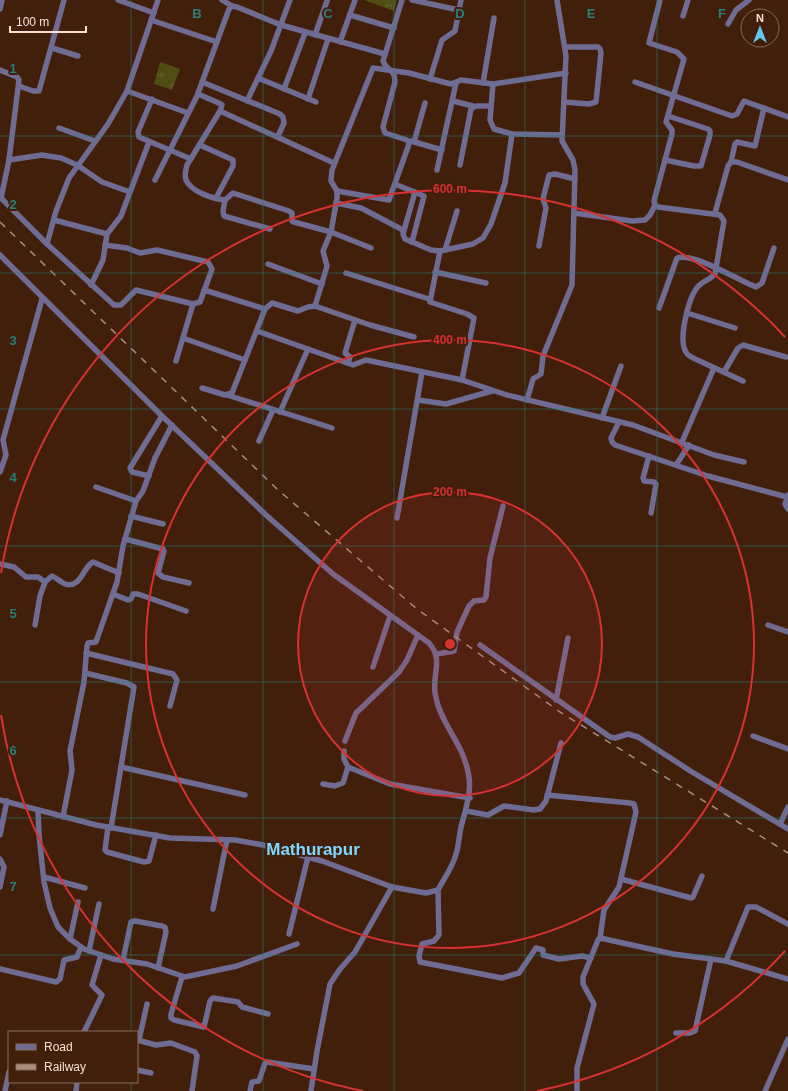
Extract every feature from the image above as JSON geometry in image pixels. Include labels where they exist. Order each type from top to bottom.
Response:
[{"type":"street","points":[[0,9],[2,0]]},
{"type":"street","points":[[19,86],[34,91],[39,91],[64,0]]},
{"type":"street","points":[[118,0],[154,13]]},
{"type":"street","points":[[47,244],[54,220],[70,178],[77,165],[108,124],[127,91],[158,0]]},
{"type":"street","points":[[222,0],[232,6],[305,33],[385,54]]},
{"type":"street","points":[[247,101],[281,25],[290,0]]},
{"type":"street","points":[[340,42],[355,0]]},
{"type":"street","points":[[402,0],[385,54],[385,65],[392,70],[395,75],[395,82],[383,130],[385,133],[442,150]]},
{"type":"street","points":[[412,0],[459,10]]},
{"type":"street","points":[[430,79],[442,40],[455,31],[461,0]]},
{"type":"street","points":[[527,400],[533,379],[541,374],[544,356],[572,285],[575,164],[564,147],[562,135],[566,73],[557,0]]},
{"type":"street","points":[[574,213],[632,221],[645,220],[650,215],[655,205],[654,202],[672,134],[672,130],[667,125],[668,116],[684,59],[677,52],[649,43],[660,0]]},
{"type":"street","points":[[683,16],[688,0]]},
{"type":"street","points":[[728,24],[736,10],[750,0]]},
{"type":"street","points":[[315,35],[327,1]]},
{"type":"street","points":[[155,180],[198,94],[232,6]]},
{"type":"street","points":[[350,15],[394,28]]},
{"type":"street","points":[[483,83],[494,18]]},
{"type":"street","points":[[151,20],[217,42]]},
{"type":"street","points":[[284,89],[305,33]]},
{"type":"street","points":[[308,99],[328,39]]},
{"type":"street","points":[[564,47],[598,47],[601,53],[596,102],[594,104],[564,102]]},
{"type":"street","points":[[52,48],[78,56]]},
{"type":"street","points":[[315,306],[327,266],[324,251],[331,232],[336,203],[337,191],[331,182],[334,163],[354,116],[370,71],[373,68],[377,67],[392,70],[451,84],[461,80],[493,84],[566,73]]},
{"type":"street","points":[[0,70],[17,77],[19,80],[9,160],[0,198],[91,285],[118,306],[136,290],[193,304],[200,302],[212,268],[208,262],[157,250],[140,253],[127,248],[105,245]]},
{"type":"street","points":[[258,78],[316,102]]},
{"type":"street","points":[[202,82],[283,116],[284,123],[278,136]]},
{"type":"street","points":[[635,82],[732,116],[737,114],[744,101],[788,117]]},
{"type":"street","points":[[437,170],[456,83]]},
{"type":"street","points":[[493,84],[490,106],[491,126],[494,130],[512,134],[562,135]]},
{"type":"street","points":[[127,91],[188,113]]},
{"type":"street","points":[[198,94],[222,105],[220,111],[191,159],[185,174],[186,180],[197,190],[225,200]]},
{"type":"street","points":[[152,99],[138,135],[141,139],[191,159]]},
{"type":"street","points":[[453,101],[473,106],[490,106]]},
{"type":"street","points":[[414,142],[425,103]]},
{"type":"street","points":[[460,165],[473,106]]},
{"type":"street","points":[[714,213],[728,166],[731,162],[735,144],[737,142],[755,146],[764,108]]},
{"type":"street","points":[[220,111],[278,136],[334,163]]},
{"type":"street","points":[[665,160],[701,166],[710,135],[708,128],[668,116]]},
{"type":"street","points":[[59,128],[96,141]]},
{"type":"street","points":[[415,192],[403,230],[403,237],[412,242],[442,251],[478,242],[487,232],[505,183],[512,134]]},
{"type":"street","points":[[337,191],[389,200],[410,143],[407,140]]},
{"type":"street","points":[[91,285],[101,265],[107,234],[118,222],[149,142]]},
{"type":"street","points":[[200,145],[233,160],[233,166],[216,198]]},
{"type":"street","points":[[9,160],[42,155],[61,158],[77,165],[102,182],[130,192]]},
{"type":"street","points":[[731,162],[737,162],[788,180]]},
{"type":"street","points":[[539,246],[546,208],[543,199],[549,175],[555,174],[575,179]]},
{"type":"street","points":[[394,184],[421,194],[424,199],[412,242]]},
{"type":"street","points":[[270,229],[224,216],[223,212],[225,200],[233,193],[289,211],[292,213],[292,221],[294,222],[331,232],[371,248]]},
{"type":"street","points":[[336,203],[361,208],[403,230]]},
{"type":"street","points":[[655,205],[658,207],[714,213],[723,217],[724,221],[715,274],[712,278],[702,282],[697,288],[687,313],[684,340],[686,354],[743,381]]},
{"type":"street","points":[[429,299],[435,272],[457,211]]},
{"type":"street","points":[[54,220],[107,234]]},
{"type":"street","points":[[659,308],[677,258],[684,258],[717,267],[753,286],[760,286],[774,248]]},
{"type":"street","points":[[0,255],[42,299],[111,364],[162,416],[312,556],[338,578],[429,643],[437,654],[434,690],[436,698],[468,767],[470,798],[460,829],[456,856],[438,890],[439,935],[434,941],[422,944],[419,956],[420,962],[502,978],[519,973],[536,948],[543,950],[543,955],[559,959],[582,956],[591,958]]},
{"type":"street","points":[[268,264],[322,284]]},
{"type":"street","points":[[435,272],[486,283]]},
{"type":"street","points":[[346,273],[429,299],[433,304],[467,314],[474,318],[462,380]]},
{"type":"street","points":[[204,290],[265,310]]},
{"type":"street","points":[[0,472],[6,455],[2,446],[3,440],[42,299]]},
{"type":"street","points":[[225,394],[232,393],[265,310],[272,303],[298,311],[308,306],[315,306],[355,320],[414,337]]},
{"type":"street","points":[[176,361],[193,304]]},
{"type":"street","points":[[687,313],[735,328]]},
{"type":"street","points":[[348,363],[350,357],[345,353],[355,320]]},
{"type":"street","points":[[257,331],[270,334],[348,363],[356,364],[362,360],[366,360],[462,380],[492,391],[647,429],[714,455],[744,462]]},
{"type":"street","points":[[183,338],[245,360]]},
{"type":"street","points":[[724,372],[738,348],[742,345],[786,357]]},
{"type":"street","points":[[259,441],[277,411],[308,349]]},
{"type":"street","points":[[602,418],[621,366]]},
{"type":"street","points":[[682,442],[714,368]]},
{"type":"street","points":[[397,518],[422,372]]},
{"type":"street","points":[[202,388],[332,428]]},
{"type":"street","points":[[418,400],[446,404],[492,391]]},
{"type":"street","points":[[148,476],[132,472],[130,468],[162,416]]},
{"type":"street","points":[[619,422],[612,438],[612,442],[615,445],[676,465],[788,496],[786,504],[788,509]]},
{"type":"street","points":[[63,818],[72,770],[70,751],[74,738],[77,711],[85,673],[88,643],[94,643],[97,639],[119,573],[125,539],[136,501],[144,491],[155,458],[172,425]]},
{"type":"street","points":[[676,465],[689,445]]},
{"type":"street","points":[[648,456],[643,478],[644,481],[654,482],[656,484],[651,513]]},
{"type":"street","points":[[96,487],[136,501]]},
{"type":"street","points":[[437,654],[454,651],[455,636],[469,606],[474,601],[486,598],[490,558],[503,506]]},
{"type":"street","points":[[131,516],[163,524]]},
{"type":"street","points":[[125,539],[163,549],[164,551],[158,573],[163,577],[189,583]]},
{"type":"street","points":[[36,625],[40,596],[45,582],[52,576],[65,584],[74,584],[79,580],[89,564],[93,562],[119,573]]},
{"type":"street","points":[[0,564],[14,568],[26,577],[38,577],[45,582]]},
{"type":"street","points":[[112,594],[128,600],[131,599],[133,594],[138,594],[186,611]]},
{"type":"street","points":[[373,668],[390,616]]},
{"type":"street","points":[[768,625],[788,632]]},
{"type":"street","points":[[345,741],[356,713],[399,672],[407,660],[418,635]]},
{"type":"street","points":[[556,700],[568,638]]},
{"type":"street","points":[[480,645],[556,700],[610,736],[615,738],[628,734],[638,737],[788,829]]},
{"type":"street","points":[[86,652],[173,674],[176,680],[170,706]]},
{"type":"street","points":[[85,673],[127,682],[134,687],[121,767],[105,850],[107,852],[144,862],[150,861],[156,835]]},
{"type":"street","points":[[753,736],[788,749]]},
{"type":"street","points":[[466,811],[488,815],[504,806],[537,810],[543,807],[561,742]]},
{"type":"street","points":[[344,751],[344,759],[348,767],[390,784],[470,798]]},
{"type":"street","points":[[121,767],[245,795]]},
{"type":"street","points":[[323,784],[335,786],[343,783],[348,767]]},
{"type":"street","points":[[547,795],[634,804],[636,812],[617,892],[604,910],[600,938],[591,958],[583,984],[594,1004],[577,1068],[577,1091]]},
{"type":"street","points":[[0,800],[63,818],[109,827],[180,838],[227,840],[255,844],[308,856],[392,887],[426,893],[438,890]]},
{"type":"street","points":[[0,836],[7,801]]},
{"type":"street","points":[[780,824],[788,807]]},
{"type":"street","points":[[38,810],[39,835],[47,897],[58,927],[70,940],[81,947],[101,955],[147,964],[182,977],[237,966],[297,944]]},
{"type":"street","points":[[213,909],[227,840]]},
{"type":"street","points":[[288,934],[308,856]]},
{"type":"street","points":[[0,859],[4,866],[0,887]]},
{"type":"street","points":[[621,879],[691,898],[702,876]]},
{"type":"street","points":[[44,877],[85,888]]},
{"type":"street","points":[[311,1091],[330,984],[340,969],[355,952],[392,887]]},
{"type":"street","points":[[70,940],[78,902]]},
{"type":"street","points":[[89,951],[99,904]]},
{"type":"street","points":[[726,961],[748,907],[756,907],[788,924]]},
{"type":"street","points":[[123,960],[131,922],[135,921],[165,926],[166,932],[158,968]]},
{"type":"street","points":[[600,938],[673,954],[726,961],[788,979]]},
{"type":"street","points":[[0,969],[56,982],[60,979],[64,960],[77,957],[81,947]]},
{"type":"street","points":[[84,1031],[102,995],[92,985],[101,955]]},
{"type":"street","points":[[676,1033],[690,1033],[695,1031],[711,959]]},
{"type":"street","points":[[182,977],[171,1014],[171,1018],[174,1020],[204,1027],[213,998],[238,1002],[242,1007],[268,1014]]},
{"type":"street","points":[[147,1004],[138,1040],[156,1045],[171,1043],[195,1052],[197,1056],[192,1091]]},
{"type":"street","points":[[765,1091],[788,1039]]},
{"type":"street","points":[[250,1091],[252,1082],[259,1081],[265,1062],[314,1069]]},
{"type":"street","points":[[138,1070],[151,1073]]},
{"type":"street","points":[[5,1091],[8,1077]]},
{"type":"green space","points":[[364,0],[397,0],[394,11]]},
{"type":"green space","points":[[160,62],[180,69],[172,90],[154,84]]},
{"type":"railway","points":[[0,222],[277,489],[417,609],[560,712],[788,853]]},
{"type":"district","name":"Mathurapur","points":[[313,849]]}]
